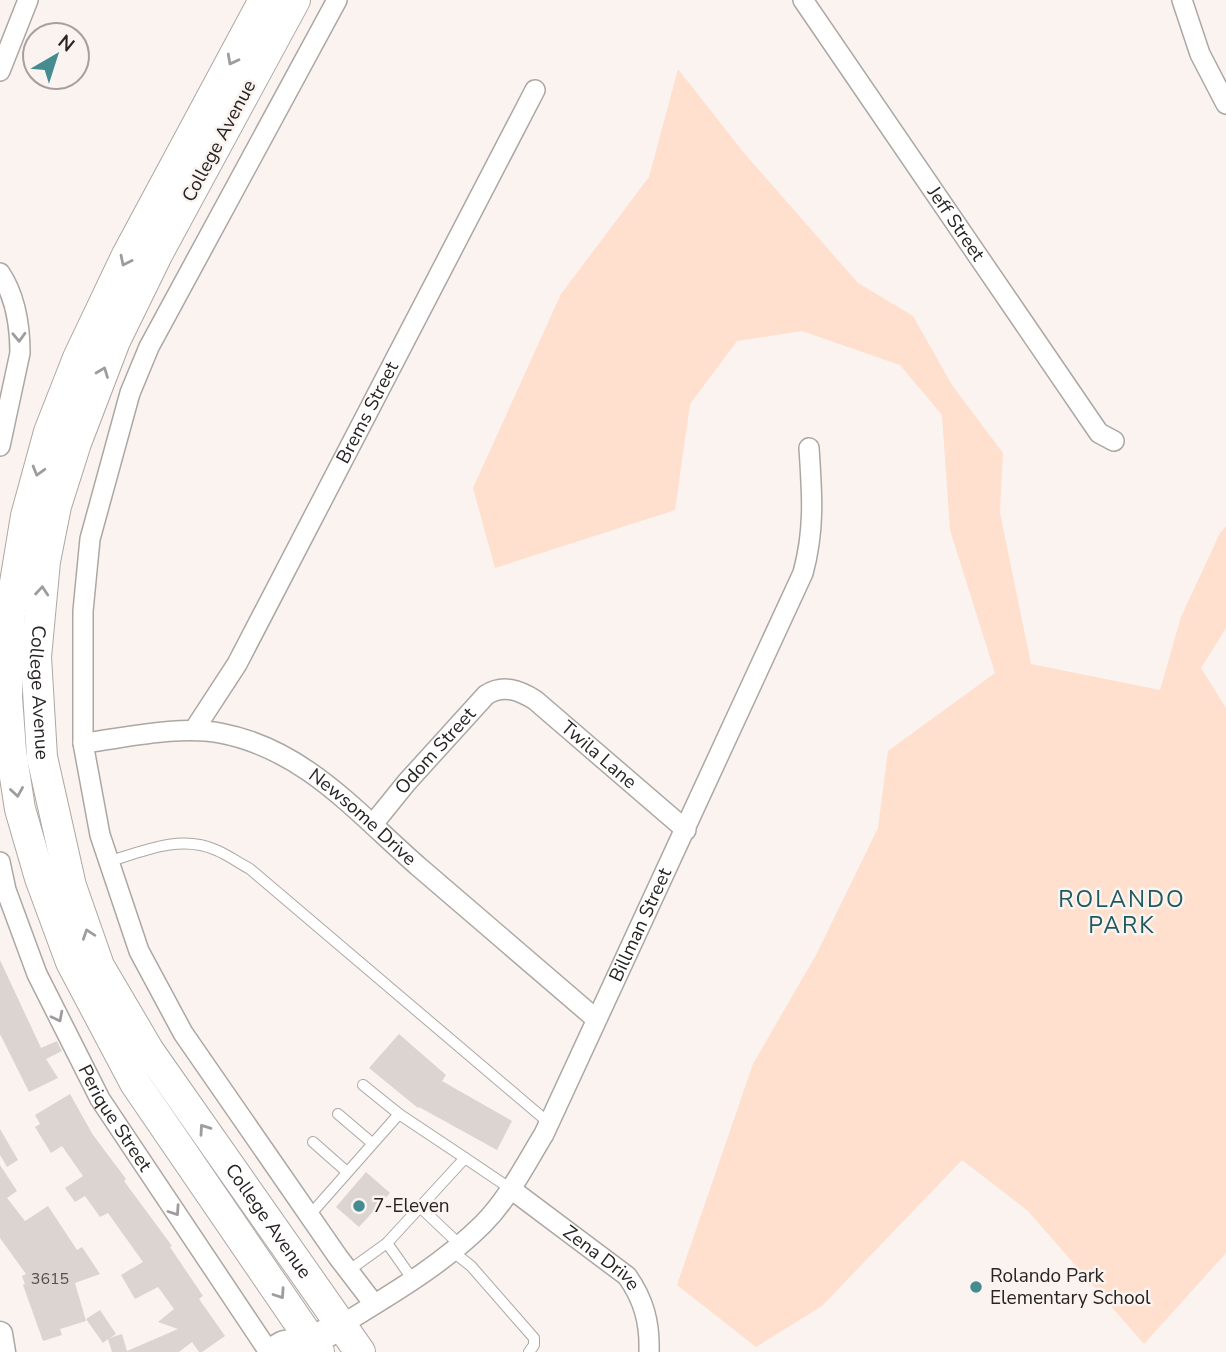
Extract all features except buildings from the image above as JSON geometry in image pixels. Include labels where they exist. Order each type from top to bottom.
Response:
[{"type":"main road","name":"College Avenue","points":[[264,0],[127,256],[78,358],[49,432],[26,516],[10,613],[7,697],[11,751],[20,809],[40,878],[71,962],[135,1083],[313,1348]]},
{"type":"main road","name":"College Avenue","points":[[295,0],[158,253],[115,341],[76,443],[56,506],[45,561],[36,657],[42,757],[71,886],[99,966],[149,1051],[360,1352]]},
{"type":"main road","points":[[271,1352],[284,1345],[313,1348],[341,1325]]},
{"type":"street","points":[[0,71],[28,0]]},
{"type":"street","points":[[337,0],[149,347],[130,393],[90,539],[83,611],[83,743],[100,835],[139,951],[183,1032],[309,1216],[374,1304]]},
{"type":"street","name":"Jeff Street","points":[[803,0],[1099,433],[1114,440]]},
{"type":"street","points":[[1182,0],[1200,54],[1226,104]]},
{"type":"street","name":"Brems Street","points":[[194,730],[237,664],[535,90]]},
{"type":"street","points":[[0,273],[15,308],[20,338],[20,353],[0,446]]},
{"type":"street","name":"Billman Street","points":[[341,1325],[413,1280],[483,1224],[511,1189],[549,1123],[803,573],[810,547],[814,506],[809,448]]},
{"type":"street","name":"Twila Lane","points":[[505,688],[523,692],[535,700],[686,830]]},
{"type":"street","name":"Odom Street","points":[[373,824],[486,695],[505,688]]},
{"type":"street","name":"Newsome Drive","points":[[83,743],[194,730],[242,738],[287,756],[323,780],[394,845],[596,1019]]},
{"type":"street","name":"Perique Street","points":[[0,862],[6,890],[37,974],[100,1098],[271,1352]]},
{"type":"street","name":"Zena Drive","points":[[511,1189],[627,1276],[645,1311],[650,1338],[649,1352]]},
{"type":"street","points":[[0,1334],[3,1352]]},
{"type":"lane","points":[[108,862],[152,848],[191,842],[216,850],[250,869],[549,1123]]},
{"type":"lane","points":[[363,1086],[398,1114],[511,1189]]},
{"type":"lane","points":[[338,1114],[372,1143]]},
{"type":"lane","points":[[309,1216],[398,1114]]},
{"type":"lane","points":[[313,1142],[347,1172]]},
{"type":"lane","points":[[348,1271],[387,1243],[465,1158]]},
{"type":"lane","points":[[420,1207],[534,1338],[534,1345],[529,1352]]},
{"type":"lane","points":[[387,1243],[413,1280]]},
{"type":"shaded area","points":[[678,69],[744,153],[858,283],[913,316],[952,385],[1003,453],[1000,513],[1031,664],[1160,690],[1181,617],[1220,533],[1226,526],[1226,628],[1201,668],[1226,708],[1226,1253],[1144,1344],[1028,1211],[962,1160],[822,1306],[756,1347],[677,1285],[753,1064],[816,955],[878,828],[888,751],[995,673],[950,530],[942,415],[900,365],[802,331],[737,341],[690,404],[675,510],[495,568],[473,488],[561,294],[649,177]]},
{"type":"place","name":"7-Eleven","points":[[359,1206]]},
{"type":"place","name":"Rolando Park Elementary School","points":[[976,1287]]},
{"type":"district","name":"ROLANDO PARK","points":[[1122,912]]}]
